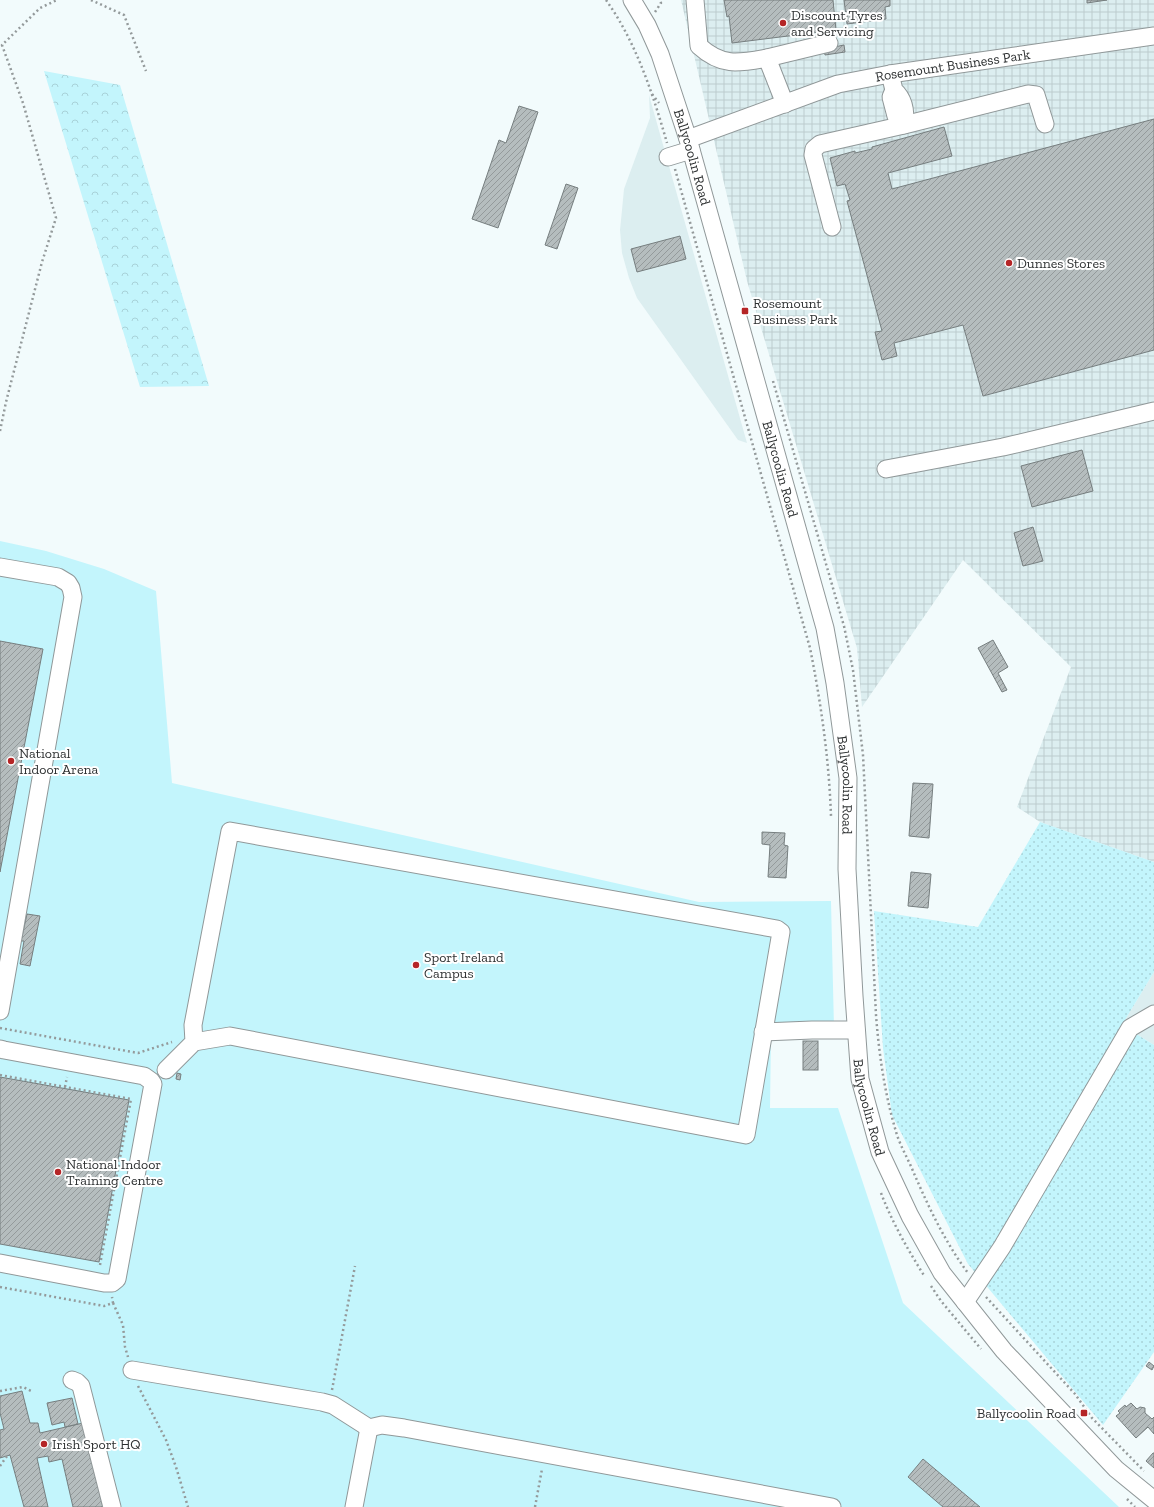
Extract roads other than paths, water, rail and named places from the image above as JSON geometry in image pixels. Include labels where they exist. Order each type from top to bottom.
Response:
[{"type":"street","name":"Ballycoolin Road","points":[[632,0],[647,24],[660,54],[690,144],[825,628],[835,683],[848,778],[847,869],[860,1079],[880,1152],[913,1222],[942,1273],[1004,1352],[1116,1469],[1154,1500]]},
{"type":"street","points":[[695,0],[699,46],[709,55],[724,61],[743,62],[767,58],[829,43]]},
{"type":"street","name":"Rosemount Business Park","points":[[670,156],[690,144],[785,104],[838,84],[890,74],[1154,36]]},
{"type":"street","points":[[767,58],[785,104]]},
{"type":"street","points":[[890,74],[894,90],[891,97],[896,116],[904,125]]},
{"type":"street","points":[[832,227],[813,155],[814,149],[820,144],[1033,94],[1036,95],[1045,124]]},
{"type":"street","points":[[886,469],[1003,447],[1154,411]]},
{"type":"street","points":[[0,567],[58,577],[68,583],[71,588],[73,598],[0,1011]]},
{"type":"street","points":[[166,1070],[194,1042],[230,1036],[746,1135],[781,932],[776,928],[230,831],[193,1025],[194,1042]]},
{"type":"street","points":[[965,1302],[1002,1247],[1130,1028],[1154,1014]]},
{"type":"street","points":[[763,1032],[856,1030]]},
{"type":"street","points":[[0,1048],[144,1076],[153,1084],[118,1276],[114,1282],[109,1283],[0,1264]]},
{"type":"street","points":[[132,1370],[330,1404],[368,1428],[382,1425],[404,1428],[832,1507]]},
{"type":"street","points":[[72,1380],[81,1386],[112,1507]]},
{"type":"street","points":[[354,1507],[368,1428]]},
{"type":"place","name":"Discount Tyres and Servicing","points":[[783,23]]},
{"type":"place","name":"Dunnes Stores","points":[[1009,263]]},
{"type":"place","name":"Rosemount Business Park","points":[[745,311]]},
{"type":"place","name":"National Indoor Arena","points":[[11,761]]},
{"type":"place","name":"Sport Ireland Campus","points":[[416,965]]},
{"type":"place","name":"National Indoor Training Centre","points":[[58,1172]]},
{"type":"place","name":"Ballycoolin Road","points":[[1084,1413]]},
{"type":"place","name":"Irish Sport HQ","points":[[44,1444]]}]
